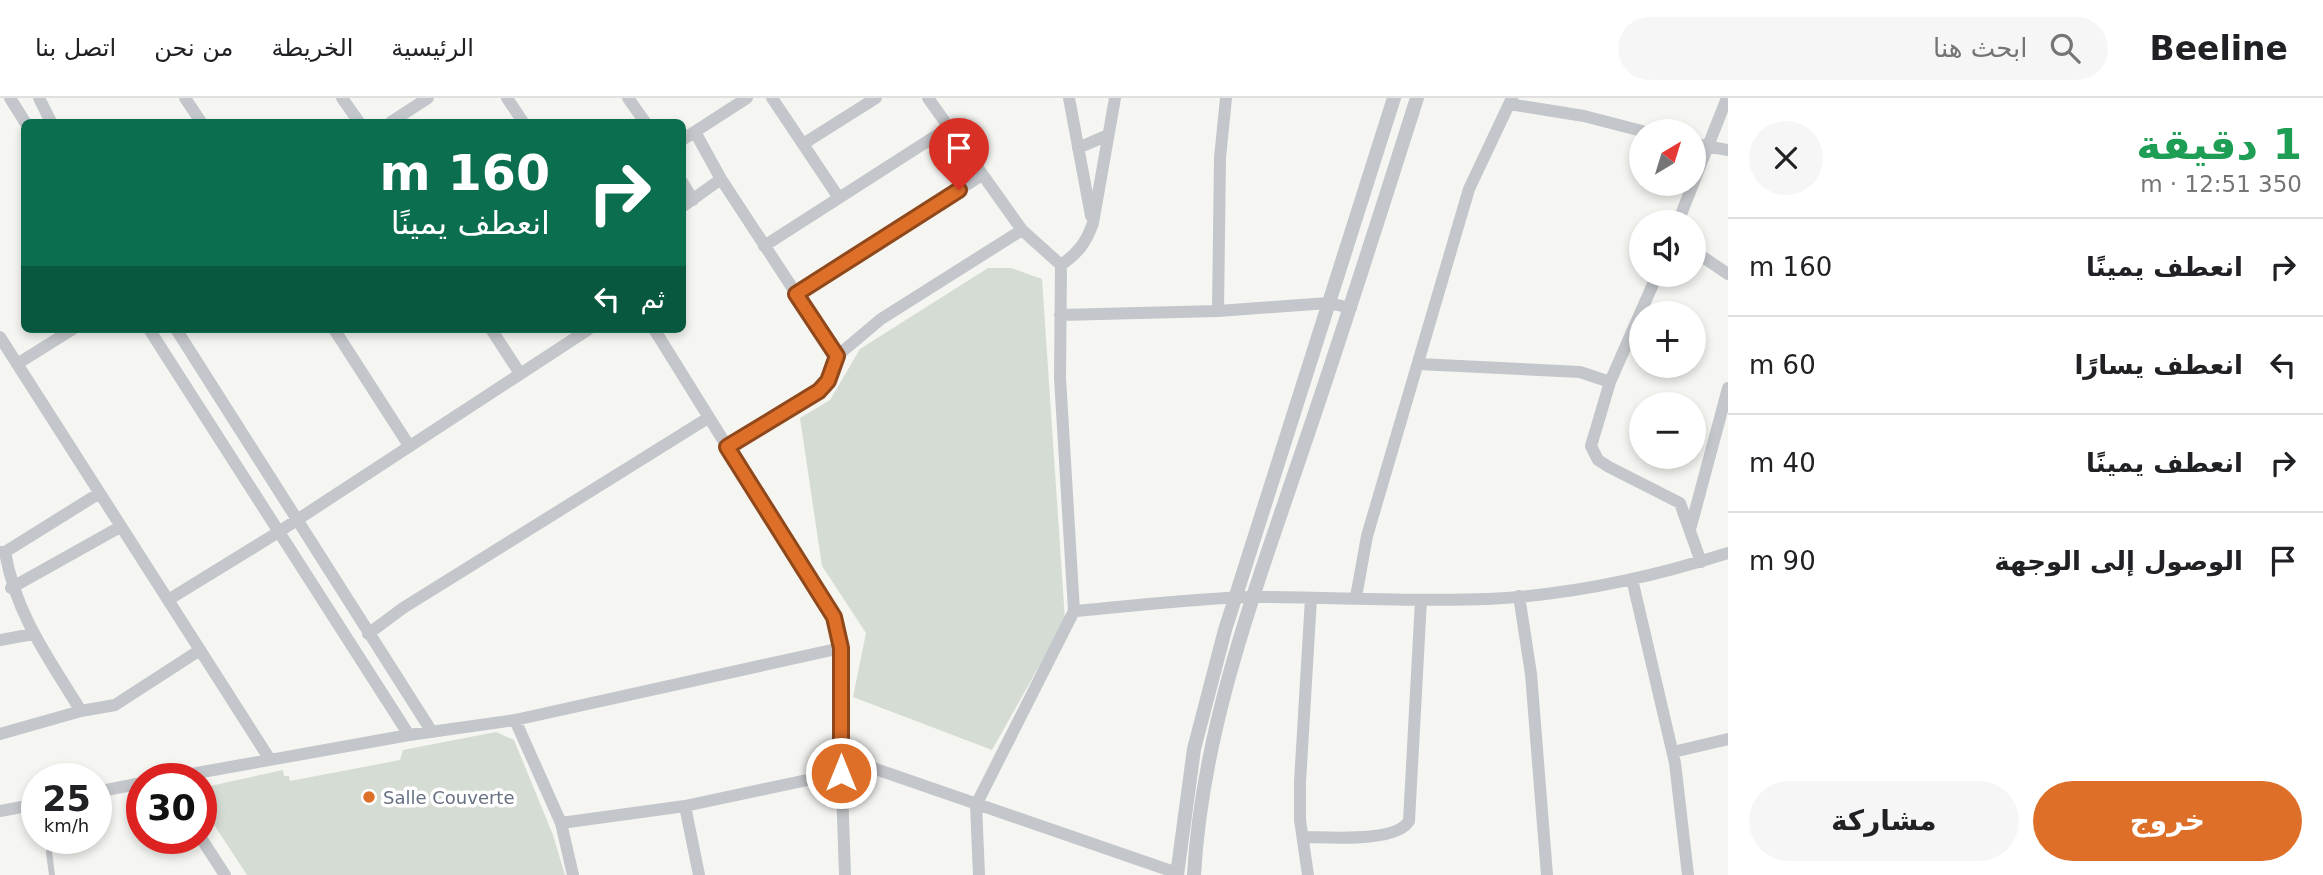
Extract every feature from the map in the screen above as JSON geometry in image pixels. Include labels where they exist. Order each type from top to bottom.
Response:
[{"type":"street","points":[[39,98],[50,119]]},
{"type":"street","points":[[186,98],[199,119]]},
{"type":"street","points":[[342,98],[357,119]]},
{"type":"street","points":[[396,119],[428,98]]},
{"type":"street","points":[[507,98],[521,119]]},
{"type":"street","points":[[628,98],[643,119]]},
{"type":"street","points":[[686,138],[747,98]]},
{"type":"street","points":[[772,98],[839,198]]},
{"type":"street","points":[[803,144],[876,98]]},
{"type":"street","points":[[928,98],[1022,230],[1062,265]]},
{"type":"street","points":[[1069,98],[1093,223]]},
{"type":"street","points":[[1062,265],[1077,254],[1093,223],[1115,98]]},
{"type":"street","points":[[1218,311],[1220,158],[1226,98]]},
{"type":"street","points":[[841,757],[1177,874],[1194,749],[1236,598],[1394,98]]},
{"type":"street","points":[[1194,875],[1208,759],[1253,597],[1351,308],[1417,98]]},
{"type":"street","points":[[1683,210],[1727,98]]},
{"type":"street","points":[[0,111],[12,100],[23,119]]},
{"type":"street","points":[[1356,597],[1367,536],[1469,189],[1511,101],[1629,128]]},
{"type":"street","points":[[765,246],[948,128]]},
{"type":"street","points":[[695,132],[721,179],[837,356]]},
{"type":"street","points":[[1078,148],[1108,135]]},
{"type":"street","points":[[1706,146],[1728,150]]},
{"type":"street","points":[[796,294],[982,175]]},
{"type":"street","points":[[688,203],[721,179]]},
{"type":"street","points":[[727,447],[819,391],[828,381],[837,356],[881,319],[1022,230]]},
{"type":"street","points":[[1706,259],[1728,274]]},
{"type":"street","points":[[979,875],[976,805],[1074,611],[1064,472],[1060,315],[1062,265]]},
{"type":"street","points":[[1652,287],[1610,382],[1591,437],[1594,454],[1635,483],[1677,501],[1683,507],[1701,562]]},
{"type":"street","points":[[1060,315],[1218,311],[1328,303],[1351,308]]},
{"type":"street","points":[[17,364],[67,333]]},
{"type":"street","points":[[152,333],[277,533],[409,735]]},
{"type":"street","points":[[178,333],[432,732]]},
{"type":"street","points":[[337,333],[408,444]]},
{"type":"street","points":[[494,333],[519,372]]},
{"type":"street","points":[[168,600],[277,533],[408,444],[582,333]]},
{"type":"street","points":[[656,333],[834,617],[841,648],[841,773],[845,875]]},
{"type":"street","points":[[0,337],[269,758]]},
{"type":"street","points":[[1419,364],[1580,372],[1610,382]]},
{"type":"street","points":[[1690,528],[1728,388]]},
{"type":"street","points":[[368,634],[402,608],[708,418]]},
{"type":"street","points":[[81,710],[33,634],[11,588],[2,552],[98,494]]},
{"type":"street","points":[[11,588],[120,527]]},
{"type":"street","points":[[1074,611],[1253,597],[1421,600],[1518,596],[1573,591],[1632,579],[1728,553]]},
{"type":"street","points":[[1632,579],[1673,752],[1688,875]]},
{"type":"street","points":[[1518,596],[1531,674],[1547,875]]},
{"type":"street","points":[[1308,875],[1300,782],[1311,598]]},
{"type":"street","points":[[1303,837],[1376,836],[1400,830],[1409,821],[1421,600]]},
{"type":"street","points":[[0,640],[33,634]]},
{"type":"street","points":[[217,768],[409,735],[515,720],[841,648]]},
{"type":"street","points":[[0,734],[81,710],[120,702],[200,650]]},
{"type":"street","points":[[515,720],[561,823],[573,875]]},
{"type":"street","points":[[1673,752],[1728,739]]},
{"type":"street","points":[[561,823],[685,806],[841,773]]},
{"type":"street","points":[[685,806],[699,875]]},
{"type":"street","points":[[0,811],[21,807]]},
{"type":"street","points":[[211,854],[225,875]]},
{"type":"lane","points":[[49,854],[52,875]]},
{"type":"shaded area","points":[[988,268],[1011,268],[1042,279],[1065,620],[992,750],[853,697],[866,633],[822,566],[800,418],[830,400],[860,349]]},
{"type":"shaded area","name":"Salle Couverte","points":[[496,732],[514,740],[553,835],[565,875],[247,875],[217,829],[217,784],[283,770],[284,776],[289,776],[290,781],[400,760],[403,750]]},
{"type":"place","name":"Salle Couverte","points":[[369,797]]},
{"type":"route","points":[[841,773],[841,648],[834,617],[727,447],[819,391],[834,369],[837,356],[796,294],[959,190]]}]
